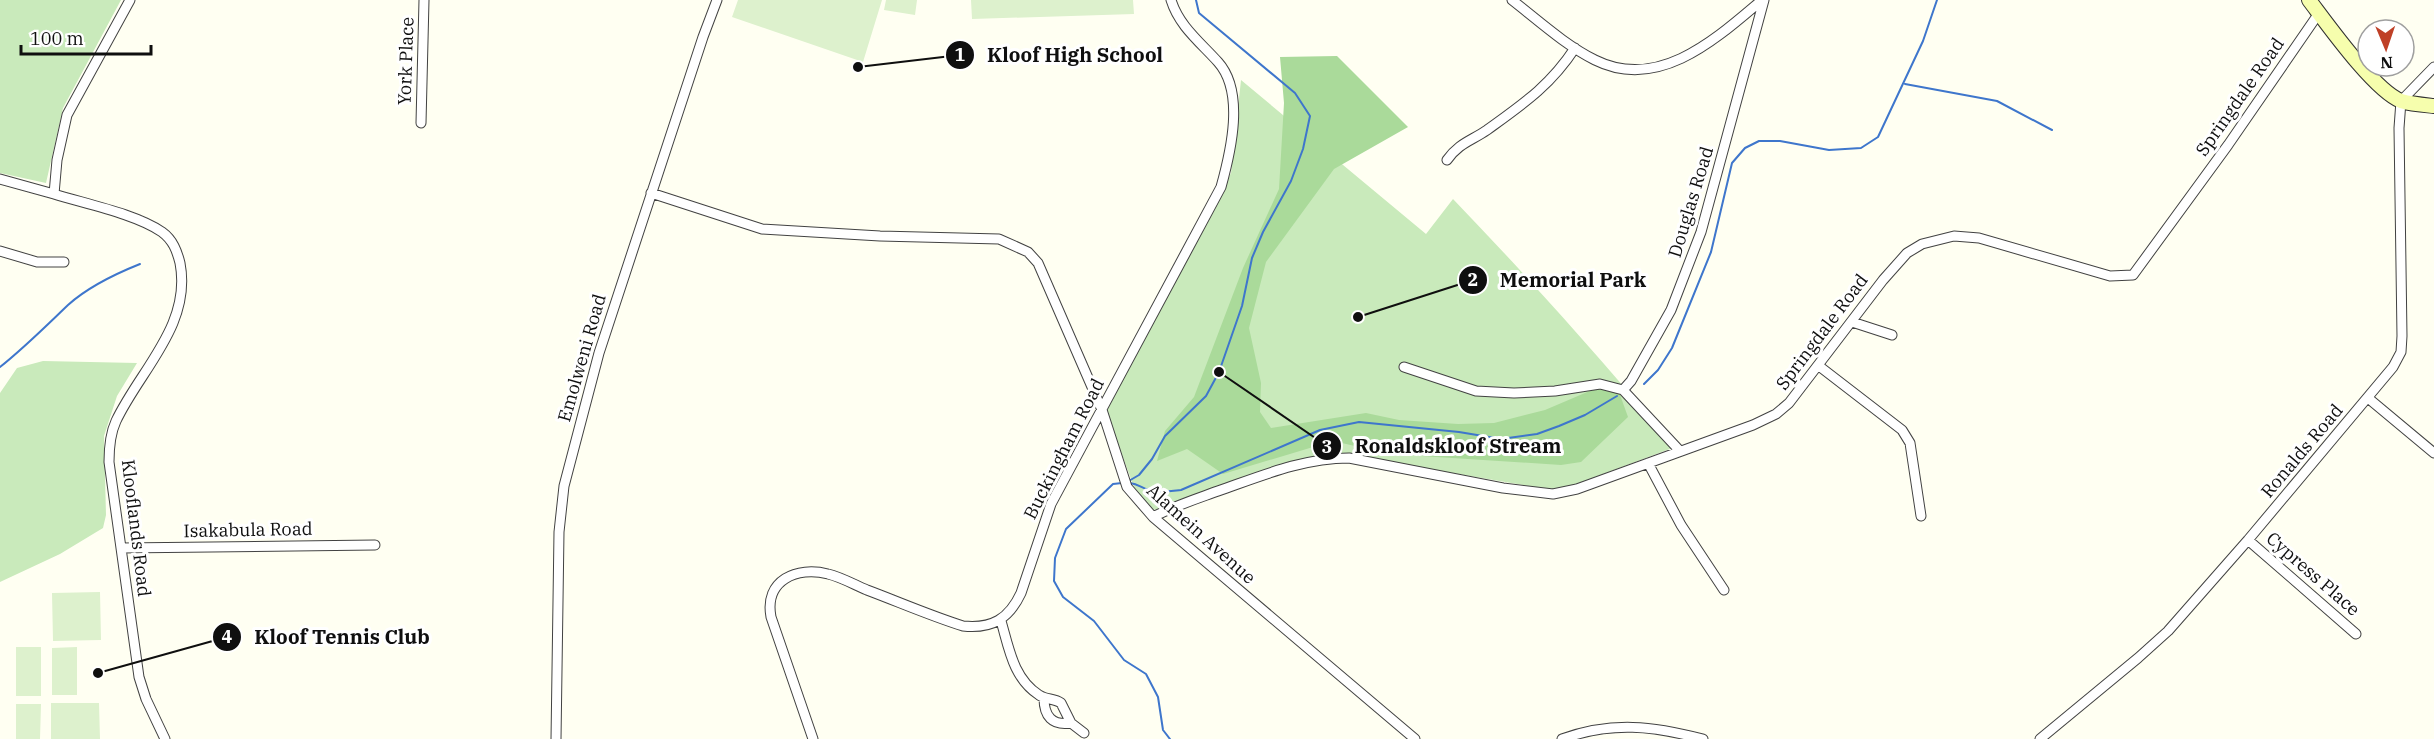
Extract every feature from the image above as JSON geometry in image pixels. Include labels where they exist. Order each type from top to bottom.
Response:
[{"type":"main road","points":[[2309,0],[2374,79],[2388,92],[2401,100],[2434,106]]},
{"type":"street","points":[[54,194],[57,160],[67,115],[130,0]]},
{"type":"street","name":"York Place","points":[[421,123],[424,0]]},
{"type":"street","name":"Emolweni Road","points":[[556,739],[559,532],[564,486],[599,353],[717,0]]},
{"type":"street","name":"Buckingham Road","points":[[1001,621],[1016,604],[1045,518],[1221,186],[1228,159],[1233,110],[1230,79],[1184,26],[1171,0]]},
{"type":"street","points":[[1512,0],[1575,48],[1597,61],[1620,67],[1643,69],[1695,53],[1763,0]]},
{"type":"street","name":"Douglas Road","points":[[1623,390],[1631,381],[1671,310],[1683,283],[1704,221],[1763,0]]},
{"type":"street","name":"Springdale Road","points":[[1153,517],[1180,504],[1283,468],[1330,458],[1349,458],[1503,488],[1554,494],[1577,489],[1753,425],[1776,414],[1790,403],[1883,279],[1907,253],[1922,244],[1946,238],[1979,237],[2110,276],[2133,275],[2228,145],[2319,13]]},
{"type":"street","points":[[1447,160],[1456,147],[1477,137],[1543,89],[1559,72],[1575,48]]},
{"type":"street","points":[[2401,100],[2434,67]]},
{"type":"street","name":"Ronalds Road","points":[[2040,739],[2168,631],[2248,540],[2393,367],[2401,352],[2399,128],[2401,100]]},
{"type":"street","name":"Klooflands Road","points":[[0,179],[135,219],[165,234],[177,253],[183,279],[178,312],[123,409],[113,430],[109,447],[110,479],[139,677],[146,699],[165,739]]},
{"type":"street","name":"Alamein Avenue","points":[[651,193],[762,229],[880,236],[999,239],[1028,252],[1038,263],[1102,410],[1126,483],[1153,517],[1415,739]]},
{"type":"street","points":[[0,252],[37,262],[64,262]]},
{"type":"street","points":[[1852,322],[1892,335]]},
{"type":"street","points":[[1819,366],[1902,430],[1910,443],[1921,516]]},
{"type":"street","points":[[1404,367],[1476,391],[1514,393],[1555,391],[1600,384],[1623,390],[1680,451]]},
{"type":"street","points":[[2367,398],[2434,453]]},
{"type":"street","points":[[1648,463],[1681,525],[1724,590]]},
{"type":"street","name":"Cypress Place","points":[[2248,540],[2356,633]]},
{"type":"street","name":"Isakabula Road","points":[[121,548],[375,545]]},
{"type":"street","points":[[813,739],[770,611],[772,595],[785,577],[799,572],[829,574],[963,626],[980,628],[1001,621],[1014,665],[1033,691],[1044,698],[1061,703],[1071,723],[1084,733]]},
{"type":"street","points":[[1044,698],[1045,711],[1052,720],[1062,725],[1071,723]]},
{"type":"street","points":[[1562,739],[1580,732],[1607,727],[1642,726],[1703,739]]},
{"type":"green space","points":[[0,0],[121,0],[63,108],[46,183],[0,173]]},
{"type":"green space","points":[[738,0],[882,0],[863,62],[732,17]]},
{"type":"green space","points":[[886,0],[917,0],[915,15],[884,10]]},
{"type":"green space","points":[[971,0],[1133,0],[1134,14],[972,19]]},
{"type":"green space","points":[[1337,56],[1408,127],[1334,169],[1266,262],[1249,328],[1261,383],[1260,412],[1271,428],[1366,413],[1399,420],[1458,424],[1494,423],[1545,410],[1599,387],[1619,392],[1628,417],[1581,462],[1561,465],[1390,454],[1333,441],[1223,474],[1187,449],[1157,461],[1165,431],[1194,397],[1243,268],[1279,189],[1284,103],[1280,57]]},
{"type":"green space","points":[[1241,80],[1426,234],[1453,199],[1566,321],[1675,447],[1558,491],[1329,452],[1163,509],[1150,510],[1141,506],[1105,409],[1231,173]]},
{"type":"green space","points":[[43,361],[137,363],[117,396],[104,436],[106,515],[103,528],[60,554],[0,582],[0,393],[17,368]]},
{"type":"green space","points":[[100,592],[101,640],[53,641],[52,593]]},
{"type":"green space","points":[[16,647],[41,647],[41,696],[16,696]]},
{"type":"green space","points":[[77,647],[77,695],[52,695],[52,648]]},
{"type":"green space","points":[[51,703],[99,703],[100,739],[51,739]]},
{"type":"green space","points":[[16,704],[41,704],[40,739],[16,739]]},
{"type":"waterway","points":[[1127,482],[1139,475],[1152,459],[1165,436],[1206,396],[1219,372],[1242,306],[1252,258],[1263,232],[1291,181],[1303,149],[1310,116],[1295,93],[1199,13],[1196,0]]},
{"type":"waterway","points":[[1644,384],[1658,370],[1672,348],[1711,252],[1732,163],[1745,148],[1759,141],[1780,141],[1829,150],[1861,148],[1878,137],[1923,41],[1937,0]]},
{"type":"waterway","points":[[1905,84],[1997,101],[2052,130]]},
{"type":"waterway","points":[[0,367],[76,298],[103,281],[140,264]]},
{"type":"waterway","points":[[1130,483],[1153,491],[1181,490],[1320,430],[1359,422],[1459,432],[1501,439],[1537,434],[1585,415],[1617,396]]},
{"type":"waterway","points":[[1122,483],[1113,484],[1066,529],[1055,558],[1054,581],[1063,597],[1094,621],[1124,660],[1146,674],[1158,697],[1163,730],[1170,739]]},
{"type":"place","name":"Kloof High School","points":[[858,67]]},
{"type":"place","name":"Memorial Park","points":[[1358,317]]},
{"type":"place","name":"Ronaldskloof Stream","points":[[1219,372]]},
{"type":"place","name":"Kloof Tennis Club","points":[[98,673]]}]
